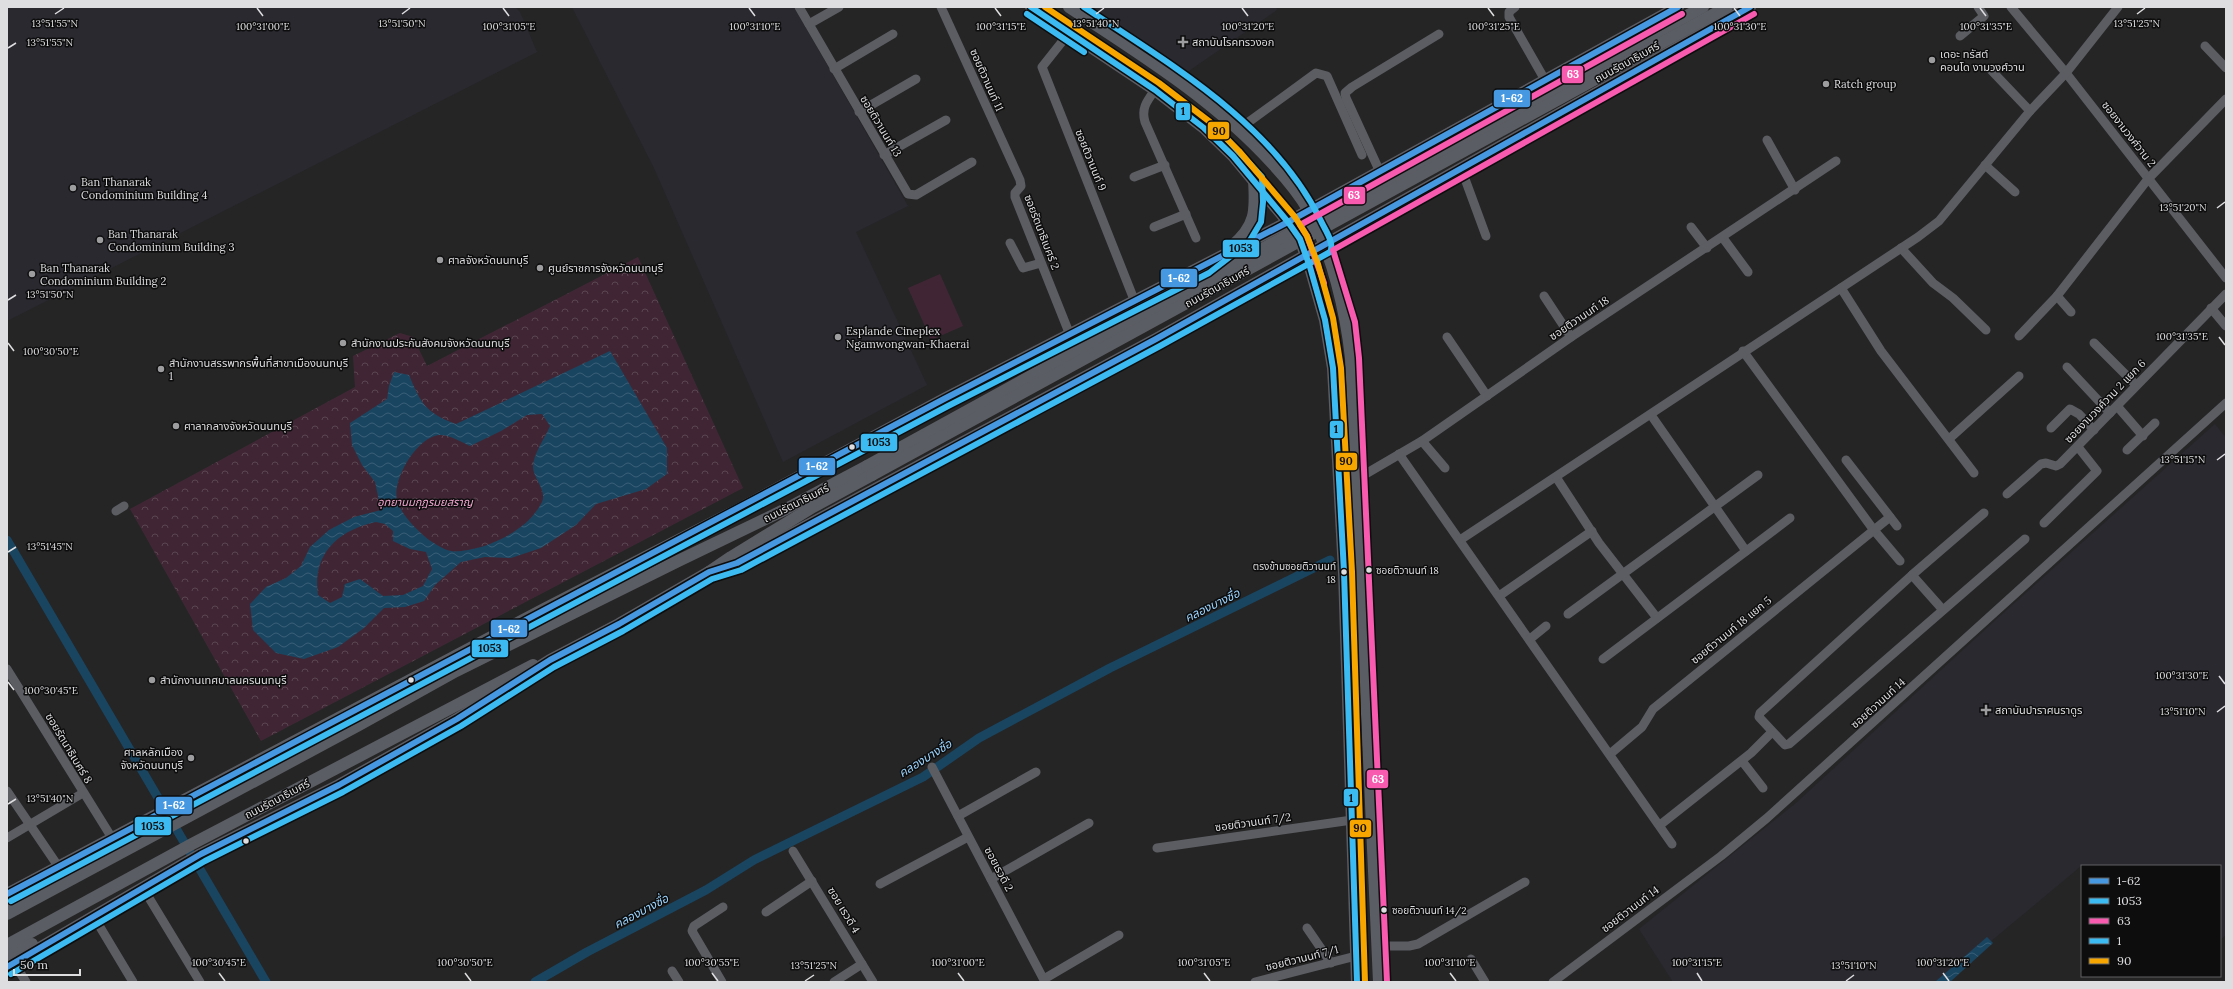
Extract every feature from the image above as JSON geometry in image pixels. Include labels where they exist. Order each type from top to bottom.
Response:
[{"type":"main road","points":[[1031,7],[1155,90],[1204,128],[1233,156],[1254,180],[1300,239],[1307,256],[1319,294],[1331,351],[1344,572],[1357,982]]},
{"type":"main road","points":[[1069,7],[1158,66],[1240,129],[1294,188],[1309,211],[1323,242],[1347,324],[1351,358],[1379,982]]},
{"type":"main road","name":"ถนนรัตนาธิเบศร์","points":[[7,894],[544,609],[726,516],[944,399],[1186,275],[1290,225],[1309,211],[1678,7]]},
{"type":"main road","name":"ถนนรัตนาธิเบศร์","points":[[9,962],[94,917],[202,854],[339,785],[457,719],[550,660],[619,624],[709,572],[870,471],[1703,7]]},
{"type":"main road","name":"ถนนรัตนาธิเบศร์","points":[[7,914],[174,825],[456,671],[678,560],[870,471],[1727,7]]},
{"type":"main road","name":"ถนนรัตนาธิเบศร์","points":[[709,572],[737,563],[1156,339],[1307,256],[1323,242],[1408,198],[1750,7]]},
{"type":"main road","points":[[1205,266],[1243,236],[1251,225],[1255,202],[1254,180]]},
{"type":"main road","points":[[1290,225],[1315,224],[1326,221],[1380,195],[1392,194],[1408,198]]},
{"type":"main road","points":[[1186,275],[1202,278],[1222,277],[1289,241],[1300,239],[1323,242]]},
{"type":"main road","points":[[1136,301],[1153,299],[1165,307],[1168,322],[1156,339]]},
{"type":"main road","name":"ถนนรัตนาธิเบศร์","points":[[7,945],[186,847],[501,680],[533,665],[550,660]]},
{"type":"main road","points":[[136,826],[174,825]]},
{"type":"main road","points":[[7,904],[91,858],[116,836]]},
{"type":"main road","points":[[9,962],[109,904],[123,900]]},
{"type":"street","name":"ซอยติวานนท์ 13","points":[[799,7],[905,191],[916,195],[972,162]]},
{"type":"street","points":[[809,24],[839,7]]},
{"type":"street","name":"ซอยติวานนท์ 11","points":[[941,7],[1002,140]]},
{"type":"street","points":[[1515,7],[1509,12],[1510,17],[1545,80]]},
{"type":"street","points":[[1960,36],[1984,16],[1978,7]]},
{"type":"street","name":"ซอยงามวงศ์วาน 2","points":[[2011,7],[2066,73],[2226,278]]},
{"type":"street","points":[[1460,540],[1651,415],[1743,351],[1901,248],[1939,220],[2030,112],[2066,73],[2118,7]]},
{"type":"street","name":"ซอยติวานนท์ 9","points":[[1069,33],[1042,67],[1136,301]]},
{"type":"street","points":[[834,69],[894,34]]},
{"type":"street","points":[[1380,172],[1345,93],[1352,87],[1439,34]]},
{"type":"street","points":[[2205,46],[2226,68]]},
{"type":"street","points":[[1991,70],[2030,112]]},
{"type":"street","points":[[1240,129],[1316,73],[1327,76],[1362,155]]},
{"type":"street","points":[[859,112],[916,79]]},
{"type":"street","points":[[1155,90],[1144,105],[1143,113],[1196,238]]},
{"type":"street","points":[[2019,336],[2057,296],[2148,179],[2226,99]]},
{"type":"street","points":[[884,155],[946,120]]},
{"type":"street","name":"ซอยรัตนาธิเบศร์ 2","points":[[1002,140],[1020,180],[1021,186],[1015,193],[1015,198],[1070,335]]},
{"type":"street","points":[[1766,140],[1795,190]]},
{"type":"street","name":"ซอยติวานนท์ 18","points":[[1357,479],[1422,441],[1571,337],[1795,190],[1836,161]]},
{"type":"street","points":[[1134,177],[1165,165]]},
{"type":"street","points":[[1985,165],[2015,192]]},
{"type":"street","points":[[1461,168],[1486,236]]},
{"type":"street","points":[[1154,227],[1186,214]]},
{"type":"street","points":[[1691,227],[1707,248]]},
{"type":"street","points":[[1722,238],[1748,272]]},
{"type":"street","points":[[1010,243],[1023,268],[1041,263]]},
{"type":"street","points":[[1901,248],[1933,284],[1953,298],[1986,330]]},
{"type":"street","points":[[1841,288],[1881,350],[1974,473]]},
{"type":"street","points":[[1544,296],[1571,337]]},
{"type":"street","points":[[2057,296],[2071,312]]},
{"type":"street","points":[[2225,297],[2211,308],[2226,326]]},
{"type":"street","name":"ซอยงามวงศ์วาน 2 แยก 6","points":[[2007,494],[2041,464],[2046,463],[2056,466],[2078,447],[2211,308]]},
{"type":"street","points":[[1447,337],[1487,396]]},
{"type":"street","points":[[2094,343],[2136,385]]},
{"type":"street","points":[[1743,351],[1873,529],[1900,561]]},
{"type":"street","points":[[2067,367],[2110,412]]},
{"type":"street","points":[[1949,439],[2019,376]]},
{"type":"street","name":"ซอยติวานนท์ 14","points":[[1553,982],[1721,856],[1767,818],[2203,423],[2226,404]]},
{"type":"street","points":[[2117,406],[2143,436]]},
{"type":"street","points":[[2051,428],[2070,409],[2079,414],[2094,430]]},
{"type":"street","points":[[1651,415],[1746,551]]},
{"type":"street","points":[[2127,450],[2155,423]]},
{"type":"street","points":[[1422,441],[1445,468]]},
{"type":"street","points":[[2044,523],[2097,470],[2078,447]]},
{"type":"street","points":[[1399,454],[1530,639],[1672,844]]},
{"type":"street","points":[[1846,460],[1897,526]]},
{"type":"street","points":[[1568,614],[1758,475]]},
{"type":"street","points":[[1556,477],[1592,532],[1657,618]]},
{"type":"street","points":[[116,511],[124,506]]},
{"type":"street","points":[[1984,513],[1912,575],[1760,713],[1759,717],[1785,745],[1789,744],[2024,539]]},
{"type":"street","name":"ซอยติวานนท์ 18 แยก 5","points":[[1610,754],[1642,727],[1653,709],[1873,529],[1890,517]]},
{"type":"street","points":[[1602,659],[1790,518]]},
{"type":"street","points":[[1499,596],[1592,532]]},
{"type":"street","points":[[1912,575],[1943,610]]},
{"type":"street","points":[[1530,639],[1546,626]]},
{"type":"street","name":"ซอยรัตนาธิเบศร์ 8","points":[[7,669],[83,793],[116,836]]},
{"type":"street","points":[[1660,825],[1742,761],[1772,732]]},
{"type":"street","points":[[1742,761],[1763,788]]},
{"type":"street","name":"ซอยเรวดี 2","points":[[932,767],[1045,981]]},
{"type":"street","points":[[958,816],[1036,772]]},
{"type":"street","points":[[7,791],[58,866]]},
{"type":"street","points":[[7,838],[83,793]]},
{"type":"street","name":"ซอยติวานนท์ 7/2","points":[[1157,848],[1352,820]]},
{"type":"street","points":[[991,879],[1089,823]]},
{"type":"street","points":[[880,884],[968,837]]},
{"type":"street","name":"ซอย เรวดี 4","points":[[793,851],[873,982]]},
{"type":"street","points":[[766,912],[812,881]]},
{"type":"street","points":[[1377,946],[1408,946],[1418,944],[1525,882]]},
{"type":"street","points":[[143,888],[200,982]]},
{"type":"street","points":[[722,982],[692,931],[694,926],[723,907]]},
{"type":"street","points":[[94,917],[133,982]]},
{"type":"street","points":[[1307,928],[1331,963]]},
{"type":"street","points":[[1045,981],[1120,935]]},
{"type":"street","name":"ซอยติวานนท์ 7/1","points":[[1255,982],[1356,956]]},
{"type":"street","points":[[1471,959],[1485,982]]},
{"type":"street","points":[[9,962],[26,982]]},
{"type":"street","points":[[834,982],[862,964]]},
{"type":"street","points":[[672,971],[679,982]]},
{"type":"shaded area","points":[[7,7],[515,7],[520,12],[537,52],[7,321]]},
{"type":"shaded area","points":[[572,7],[794,7],[908,206],[856,232],[927,385],[783,462],[654,168]]},
{"type":"shaded area","name":"สถาบันโรคทรวงอก","points":[[1083,7],[1276,7],[1277,10],[1183,75]]},
{"type":"shaded area","name":"สถาบันบำราศนราดูร","points":[[2215,424],[2226,438],[2226,935],[2221,939],[2221,865],[2081,865],[1942,982],[1673,982],[1639,929],[1796,803],[1999,617]]},
{"type":"green space","name":"อุทยานมกุฎรมยสราญ","points":[[638,257],[743,488],[261,741],[130,509],[355,387],[353,356],[400,333],[413,337],[427,366]]},
{"type":"green space","points":[[940,274],[963,326],[931,340],[908,288]]},
{"type":"water","points":[[610,351],[667,448],[667,474],[646,489],[596,504],[576,525],[541,548],[511,558],[485,557],[461,562],[435,585],[424,601],[405,607],[384,608],[364,628],[338,647],[304,659],[276,653],[253,630],[250,604],[266,587],[286,578],[301,566],[310,547],[329,530],[354,517],[381,510],[375,482],[362,465],[352,445],[350,423],[387,399],[389,386],[394,372],[409,375],[417,393],[426,406],[438,416],[456,424]],"holes":[[[542,414],[550,426],[537,451],[533,467],[543,493],[543,498],[538,509],[521,527],[489,545],[472,549],[451,551],[435,544],[411,523],[400,507],[397,500],[396,491],[402,471],[408,460],[422,443],[431,438],[443,435],[470,446],[501,431],[527,415]],[[376,522],[385,524],[393,531],[393,541],[410,549],[426,552],[432,569],[423,586],[403,595],[383,596],[360,579],[345,584],[342,597],[330,603],[318,595],[317,580],[319,567],[330,546],[350,531]]]},
{"type":"water","points":[[1987,937],[1993,943],[1950,982],[1935,982]]},
{"type":"waterway","points":[[7,540],[266,982]]},
{"type":"waterway","name":"คลองบางซื่อ","points":[[535,982],[587,952],[706,890],[754,860],[923,777],[979,738],[1110,668],[1330,560]]},
{"type":"transit line","name":"1","points":[[1031,7],[1155,90],[1204,128],[1233,156],[1288,222],[1300,239],[1310,267],[1325,320],[1333,368],[1344,572],[1357,982]]},
{"type":"transit line","name":"90","points":[[1045,7],[1159,83],[1210,122],[1239,151],[1295,217],[1307,236],[1318,264],[1333,318],[1341,368],[1352,572],[1365,982]]},
{"type":"transit line","name":"1053","points":[[11,974],[205,861],[343,792],[461,726],[554,667],[623,631],[712,579],[741,570],[1160,346],[1330,252],[1331,245],[1329,236],[1301,186],[1276,154],[1248,126],[1185,74],[1084,7]]},
{"type":"transit line","name":"1-62","points":[[7,894],[944,399],[1288,222],[1678,7]]},
{"type":"transit line","name":"1-62","points":[[7,967],[201,854],[339,785],[457,719],[550,660],[619,624],[709,572],[737,563],[1156,339],[1750,7]]},
{"type":"transit line","name":"1053","points":[[1027,14],[1084,52]]},
{"type":"transit line","name":"63","points":[[1324,283],[1307,236],[1300,225],[1682,14]]},
{"type":"transit line","name":"63","points":[[1387,982],[1359,358],[1355,322],[1333,250],[1754,14]]},
{"type":"transit line","name":"1053","points":[[11,901],[948,406],[1209,273],[1249,242],[1261,222],[1263,202],[1262,177],[1227,139]]},
{"type":"place","name":"สถาบันโรคทรวงอก","points":[[1183,42]]},
{"type":"place","name":"เดอะ ทรัสต์ คอนโด งามวงศ์วาน","points":[[1932,60]]},
{"type":"place","name":"Ratch group","points":[[1826,84]]},
{"type":"place","name":"Ban Thanarak Condominium Building 4","points":[[73,188]]},
{"type":"place","name":"Ban Thanarak Condominium Building 3","points":[[100,240]]},
{"type":"place","name":"ศาลจังหวัดนนทบุรี","points":[[440,260]]},
{"type":"place","name":"ศูนย์ราชการจังหวัดนนทบุรี","points":[[540,268]]},
{"type":"place","name":"Ban Thanarak Condominium Building 2","points":[[32,274]]},
{"type":"place","name":"Esplande Cineplex Ngamwongwan-Khaerai","points":[[838,337]]},
{"type":"place","name":"สำนักงานประกันสังคมจังหวัดนนทบุรี","points":[[343,343]]},
{"type":"place","name":"สำนักงานสรรพากรพื้นที่สาขาเมืองนนทบุรี 1","points":[[161,369]]},
{"type":"place","name":"ศาลากลางจังหวัดนนทบุรี","points":[[176,426]]},
{"type":"place","name":"ซอยติวานนท์ 18","points":[[1369,570]]},
{"type":"place","name":"ตรงข้ามซอยติวานนท์ 18","points":[[1344,572]]},
{"type":"place","name":"สำนักงานเทศบาลนครนนทบุรี","points":[[152,680]]},
{"type":"place","name":"สถาบันบำราศนราดูร","points":[[1986,710]]},
{"type":"place","name":"ศาลหลักเมือง จังหวัดนนทบุรี","points":[[191,758]]},
{"type":"place","name":"ซอยติวานนท์ 14/2","points":[[1384,910]]}]
